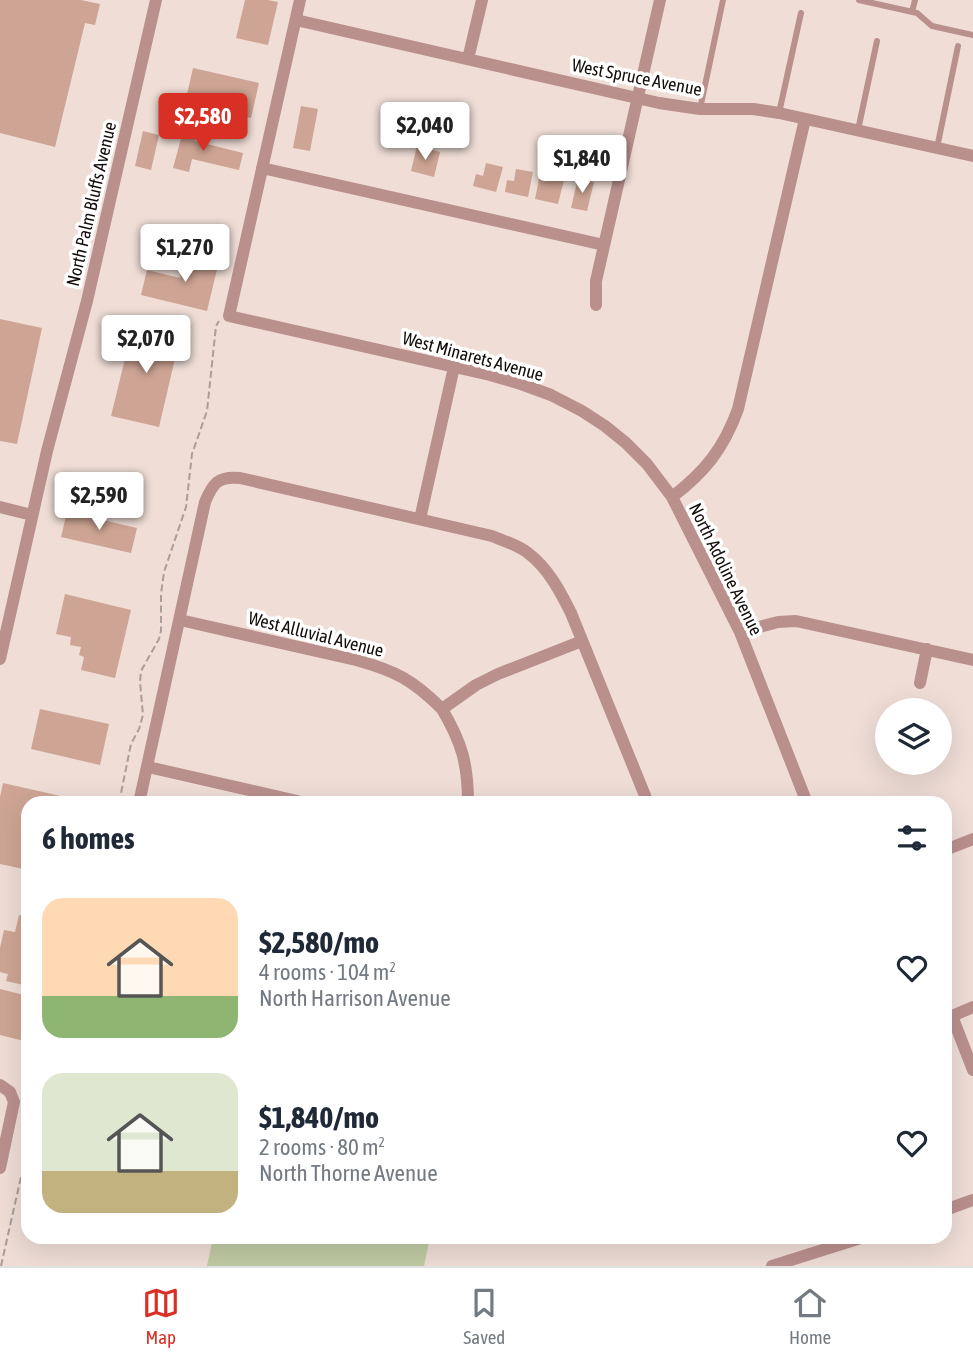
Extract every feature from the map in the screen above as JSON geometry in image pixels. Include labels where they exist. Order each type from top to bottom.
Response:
[{"type":"street","name":"North Palm Bluffs Avenue","points":[[0,659],[47,451],[87,301],[156,0]]},
{"type":"street","points":[[227,317],[300,0]]},
{"type":"street","points":[[468,60],[481,0]]},
{"type":"street","points":[[596,305],[595,287],[660,0]]},
{"type":"street","name":"West Spruce Avenue","points":[[296,20],[678,107],[753,109],[779,113],[973,156]]},
{"type":"street","name":"North Adoline Avenue","points":[[804,118],[735,419],[715,457],[672,497],[740,632],[804,796]]},
{"type":"street","points":[[262,168],[604,245]]},
{"type":"street","name":"West Minarets Avenue","points":[[227,317],[454,367],[521,384],[551,395],[582,411],[626,443],[647,464],[672,497]]},
{"type":"street","points":[[420,519],[454,367]]},
{"type":"street","points":[[141,796],[205,502],[217,481],[228,477],[492,536],[528,553],[559,588],[645,796]]},
{"type":"street","points":[[0,508],[32,515]]},
{"type":"street","name":"West Alluvial Avenue","points":[[180,620],[382,667],[407,679],[442,709]]},
{"type":"street","points":[[740,632],[778,622],[796,621],[973,660]]},
{"type":"street","points":[[468,796],[464,754],[442,709],[476,685],[498,674],[582,641]]},
{"type":"street","points":[[920,683],[927,649]]},
{"type":"street","points":[[148,767],[275,796]]},
{"type":"street","points":[[952,847],[973,839]]},
{"type":"street","points":[[952,1015],[973,1007]]},
{"type":"street","points":[[952,1025],[973,1070]]},
{"type":"street","points":[[0,1085],[10,1091],[14,1102],[0,1168]]},
{"type":"street","points":[[952,1208],[973,1200]]},
{"type":"street","points":[[772,1266],[842,1244]]},
{"type":"lane","points":[[700,109],[723,0]]},
{"type":"lane","points":[[859,0],[916,13],[932,26],[973,35]]},
{"type":"lane","points":[[912,12],[915,0]]},
{"type":"lane","points":[[779,113],[802,13]]},
{"type":"lane","points":[[858,130],[877,41]]},
{"type":"lane","points":[[937,148],[958,46]]},
{"type":"path","points":[[120,796],[131,744],[143,715],[141,671],[162,631],[161,594],[164,572],[186,507],[192,454],[206,411],[216,326],[227,317]]},
{"type":"path","points":[[1,1266],[21,1178]]},
{"type":"green space","points":[[212,1244],[429,1244],[424,1266],[207,1266]]},
{"type":"building","points":[[0,0],[81,0],[100,4],[95,25],[85,23],[55,147],[0,133]]},
{"type":"building","points":[[245,0],[278,2],[268,45],[236,38]]},
{"type":"building","points":[[193,68],[259,83],[251,118],[185,103]]},
{"type":"building","points":[[301,106],[318,109],[310,151],[293,148]]},
{"type":"building","points":[[185,124],[198,127],[195,141],[243,153],[239,170],[192,159],[189,172],[173,168]]},
{"type":"building","points":[[143,131],[159,135],[151,170],[135,166]]},
{"type":"building","points":[[417,146],[440,152],[434,177],[411,171]]},
{"type":"building","points":[[486,163],[503,167],[496,192],[473,186],[476,174],[483,176]]},
{"type":"building","points":[[516,169],[533,172],[528,197],[505,192],[507,180],[514,181]]},
{"type":"building","points":[[540,174],[564,180],[558,204],[535,199]]},
{"type":"building","points":[[578,178],[594,182],[587,211],[571,208]]},
{"type":"building","points":[[148,224],[195,235],[194,240],[204,243],[209,224],[222,226],[215,255],[144,239]]},
{"type":"building","points":[[186,253],[219,261],[207,311],[141,295],[147,270],[180,278]]},
{"type":"building","points":[[0,319],[42,328],[17,444],[0,441]]},
{"type":"building","points":[[134,322],[181,333],[159,427],[111,416]]},
{"type":"building","points":[[67,512],[137,528],[131,553],[61,537]]},
{"type":"building","points":[[65,594],[131,610],[115,678],[81,670],[84,657],[79,655],[81,647],[70,645],[71,637],[56,634]]},
{"type":"building","points":[[40,709],[109,724],[100,765],[31,749]]},
{"type":"building","points":[[3,783],[61,796],[21,796],[21,868],[0,864],[0,797]]},
{"type":"building","points":[[21,915],[21,984],[6,981],[8,974],[0,972],[0,948],[4,930],[15,932]]},
{"type":"building","points":[[0,989],[21,994],[21,1040],[0,1035]]}]
